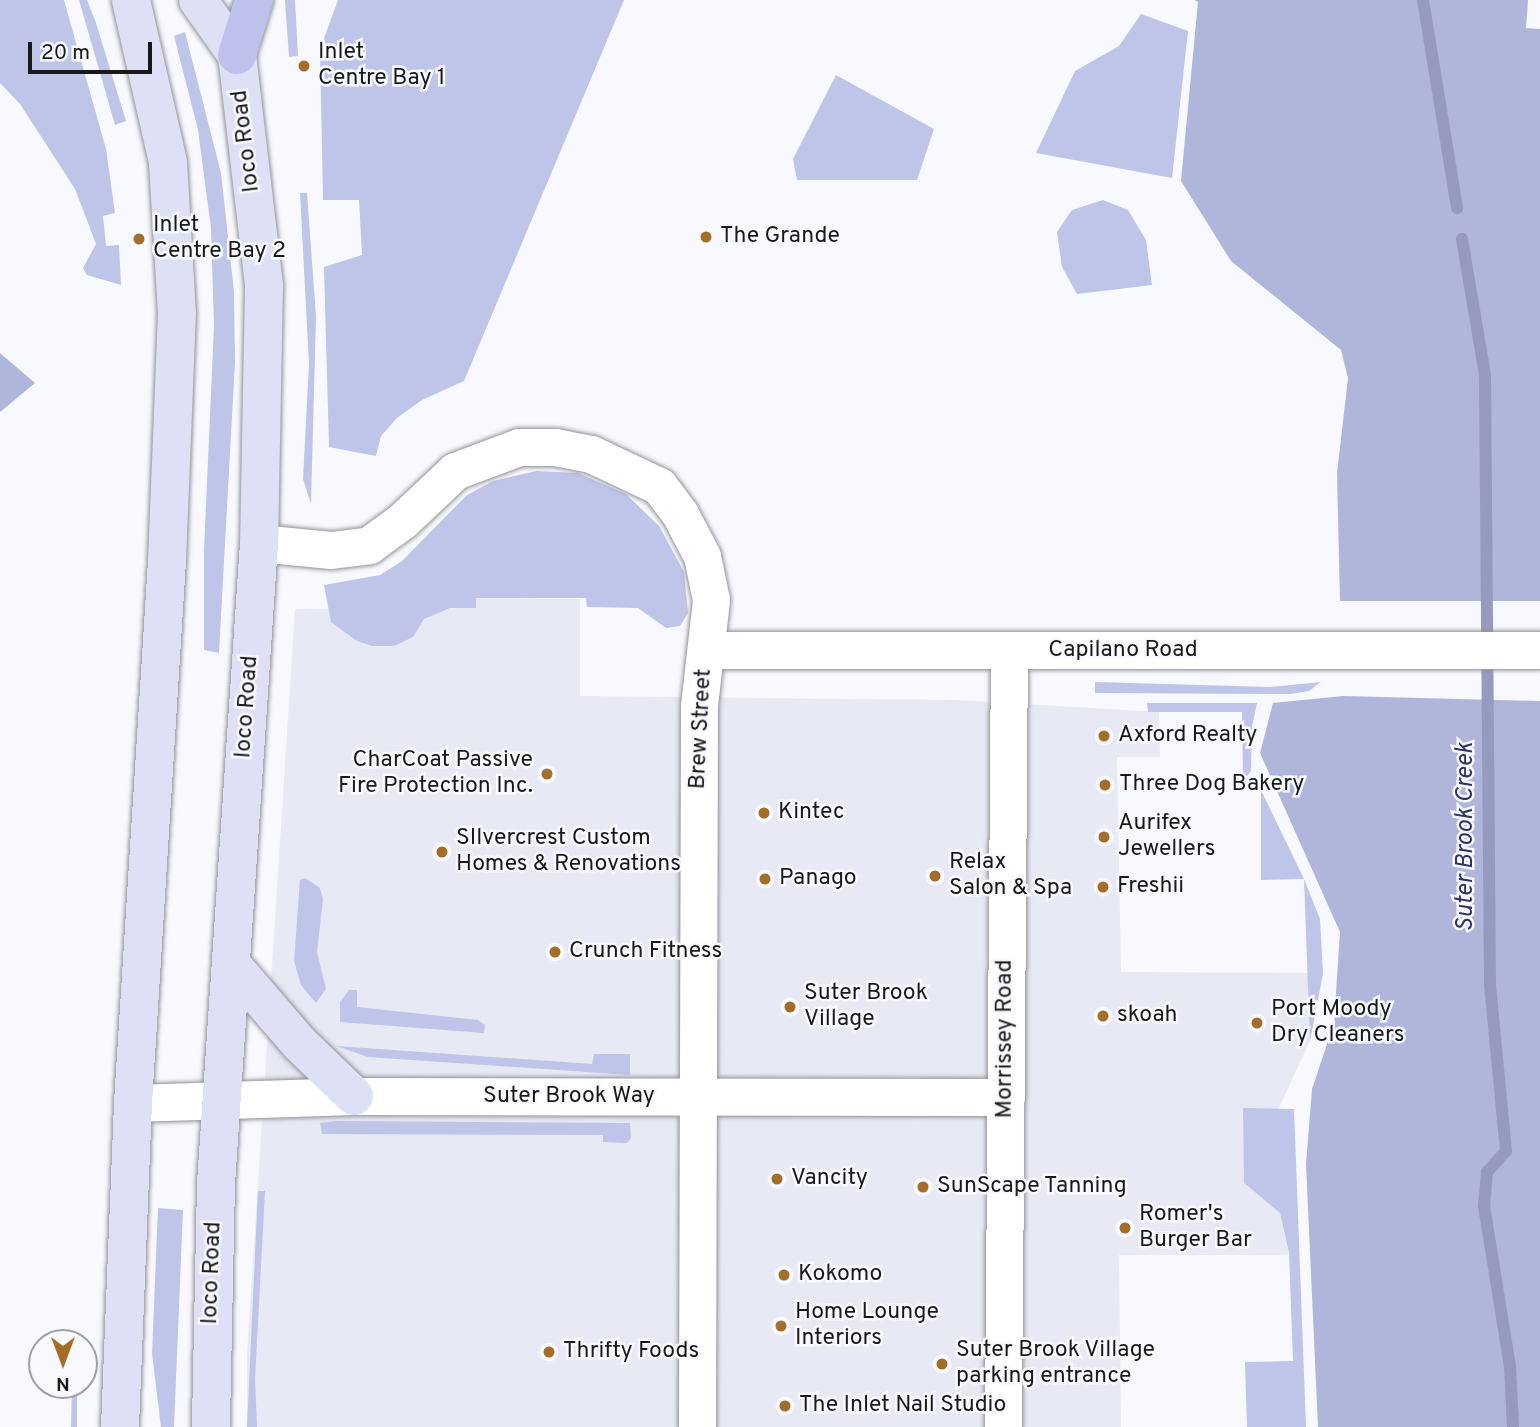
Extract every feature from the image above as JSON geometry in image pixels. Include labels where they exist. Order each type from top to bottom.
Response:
[{"type":"main road","points":[[120,1427],[133,1104],[167,561],[177,314],[169,162],[131,0]]},
{"type":"main road","name":"Ioco Road","points":[[198,0],[237,55],[264,286],[259,543],[232,965],[220,1101],[211,1427]]},
{"type":"main road","points":[[237,55],[254,0]]},
{"type":"main road","points":[[232,965],[300,1044],[354,1096]]},
{"type":"street","name":"Brew Street","points":[[259,543],[331,550],[369,545],[402,521],[454,471],[519,447],[591,454],[659,486],[680,514],[702,556],[711,600],[699,706],[696,1427]]},
{"type":"street","name":"Capilano Road","points":[[706,650],[1540,650]]},
{"type":"street","name":"Morrissey Road","points":[[1003,1427],[1009,650]]},
{"type":"street","name":"Suter Brook Way","points":[[133,1104],[354,1096],[1006,1097]]},
{"type":"shaded area","points":[[0,0],[64,0],[106,149],[115,213],[103,216],[106,246],[119,245],[121,285],[87,275],[83,268],[96,244],[75,189],[20,104],[0,83]]},
{"type":"shaded area","points":[[79,0],[87,0],[96,23],[126,121],[115,125]]},
{"type":"shaded area","points":[[285,0],[295,0],[298,56],[289,57]]},
{"type":"shaded area","points":[[338,0],[624,0],[464,381],[422,400],[397,418],[381,436],[376,456],[329,447],[324,267],[362,255],[359,200],[323,200],[320,49]]},
{"type":"shaded area","points":[[1194,0],[1528,0],[1526,28],[1540,29],[1540,601],[1340,601],[1337,473],[1348,378],[1341,350],[1231,261],[1181,181],[1198,2]]},
{"type":"shaded area","points":[[1141,14],[1188,31],[1172,178],[1036,153],[1075,71],[1119,46]]},
{"type":"shaded area","points":[[185,32],[221,173],[234,292],[235,362],[219,653],[204,650],[204,550],[214,326],[211,228],[198,130],[174,36]]},
{"type":"shaded area","points":[[836,75],[934,129],[917,180],[797,180],[793,159]]},
{"type":"shaded area","points":[[300,193],[307,193],[316,316],[311,504],[303,479],[309,364]]},
{"type":"shaded area","points":[[1103,200],[1128,210],[1146,240],[1152,285],[1077,294],[1062,267],[1057,232],[1072,210]]},
{"type":"shaded area","points":[[0,353],[35,383],[0,412]]},
{"type":"shaded area","points":[[536,471],[578,473],[626,494],[659,526],[684,572],[688,613],[680,626],[666,628],[638,608],[587,607],[586,598],[476,598],[476,608],[450,608],[424,619],[413,637],[394,646],[372,646],[357,641],[331,622],[324,585],[380,575],[402,561],[467,495],[493,481]]},
{"type":"shaded area","name":"Suter Brook Village","points":[[476,598],[580,599],[580,696],[957,700],[1159,712],[1160,757],[1117,757],[1121,972],[1308,973],[1310,1041],[1244,1183],[1280,1213],[1289,1255],[1119,1255],[1121,1427],[247,1427],[247,1354],[295,609],[475,608]]},
{"type":"shaded area","points":[[1095,682],[1270,687],[1321,682],[1309,691],[1290,694],[1095,693]]},
{"type":"shaded area","points":[[1343,696],[1540,701],[1540,1427],[1318,1427],[1306,1164],[1312,1089],[1334,1023],[1340,932],[1260,753],[1273,703]]},
{"type":"shaded area","points":[[1147,703],[1257,703],[1252,727],[1251,771],[1243,781],[1242,712],[1148,712]]},
{"type":"shaded area","points":[[1261,790],[1304,879],[1261,880]]},
{"type":"shaded area","points":[[305,878],[320,888],[323,899],[317,952],[326,989],[316,1003],[301,985],[294,961],[300,880]]},
{"type":"shaded area","points":[[1304,879],[1320,919],[1323,974],[1310,1041]]},
{"type":"shaded area","points":[[349,990],[357,990],[357,1007],[478,1020],[485,1025],[484,1033],[340,1022],[340,1002]]},
{"type":"shaded area","points":[[336,1046],[592,1064],[594,1054],[630,1054],[630,1075],[368,1057]]},
{"type":"shaded area","points":[[1243,1108],[1294,1109],[1306,1427],[1247,1427],[1245,1362],[1293,1361],[1289,1253],[1280,1213],[1244,1183]]},
{"type":"shaded area","points":[[320,1123],[630,1123],[631,1138],[627,1143],[603,1142],[603,1135],[322,1134]]},
{"type":"shaded area","points":[[258,1191],[265,1191],[255,1379],[257,1427],[247,1427]]},
{"type":"shaded area","points":[[158,1208],[183,1210],[174,1427],[161,1427],[152,1354]]},
{"type":"shaded area","points":[[72,1399],[77,1399],[77,1427],[71,1427]]},
{"type":"waterway","name":"Suter Brook Creek","points":[[1423,0],[1457,208]]},
{"type":"waterway","name":"Suter Brook Creek","points":[[1462,239],[1485,375],[1490,985],[1506,1151],[1487,1172],[1484,1206],[1510,1366],[1513,1427]]},
{"type":"place","name":"Inlet Centre Bay 1","points":[[304,66]]},
{"type":"place","name":"The Grande","points":[[706,237]]},
{"type":"place","name":"Inlet Centre Bay 2","points":[[139,239]]},
{"type":"place","name":"Axford Realty","points":[[1104,736]]},
{"type":"place","name":"CharCoat Passive Fire Protection Inc.","points":[[547,774]]},
{"type":"place","name":"Three Dog Bakery","points":[[1105,785]]},
{"type":"place","name":"Kintec","points":[[764,813]]},
{"type":"place","name":"Aurifex Jewellers","points":[[1104,837]]},
{"type":"place","name":"SIlvercrest Custom Homes & Renovations","points":[[442,852]]},
{"type":"place","name":"Relax Salon & Spa","points":[[935,876]]},
{"type":"place","name":"Panago","points":[[765,879]]},
{"type":"place","name":"Freshii","points":[[1103,887]]},
{"type":"place","name":"Crunch Fitness","points":[[555,952]]},
{"type":"place","name":"Suter Brook Village","points":[[790,1007]]},
{"type":"place","name":"skoah","points":[[1103,1016]]},
{"type":"place","name":"Port Moody Dry Cleaners","points":[[1257,1023]]},
{"type":"place","name":"Vancity","points":[[777,1179]]},
{"type":"place","name":"SunScape Tanning","points":[[923,1187]]},
{"type":"place","name":"Romer's Burger Bar","points":[[1125,1228]]},
{"type":"place","name":"Kokomo","points":[[784,1275]]},
{"type":"place","name":"Home Lounge Interiors","points":[[781,1326]]},
{"type":"place","name":"Thrifty Foods","points":[[549,1352]]},
{"type":"place","name":"Suter Brook Village parking entrance","points":[[942,1364]]},
{"type":"place","name":"The Inlet Nail Studio","points":[[785,1406]]}]
